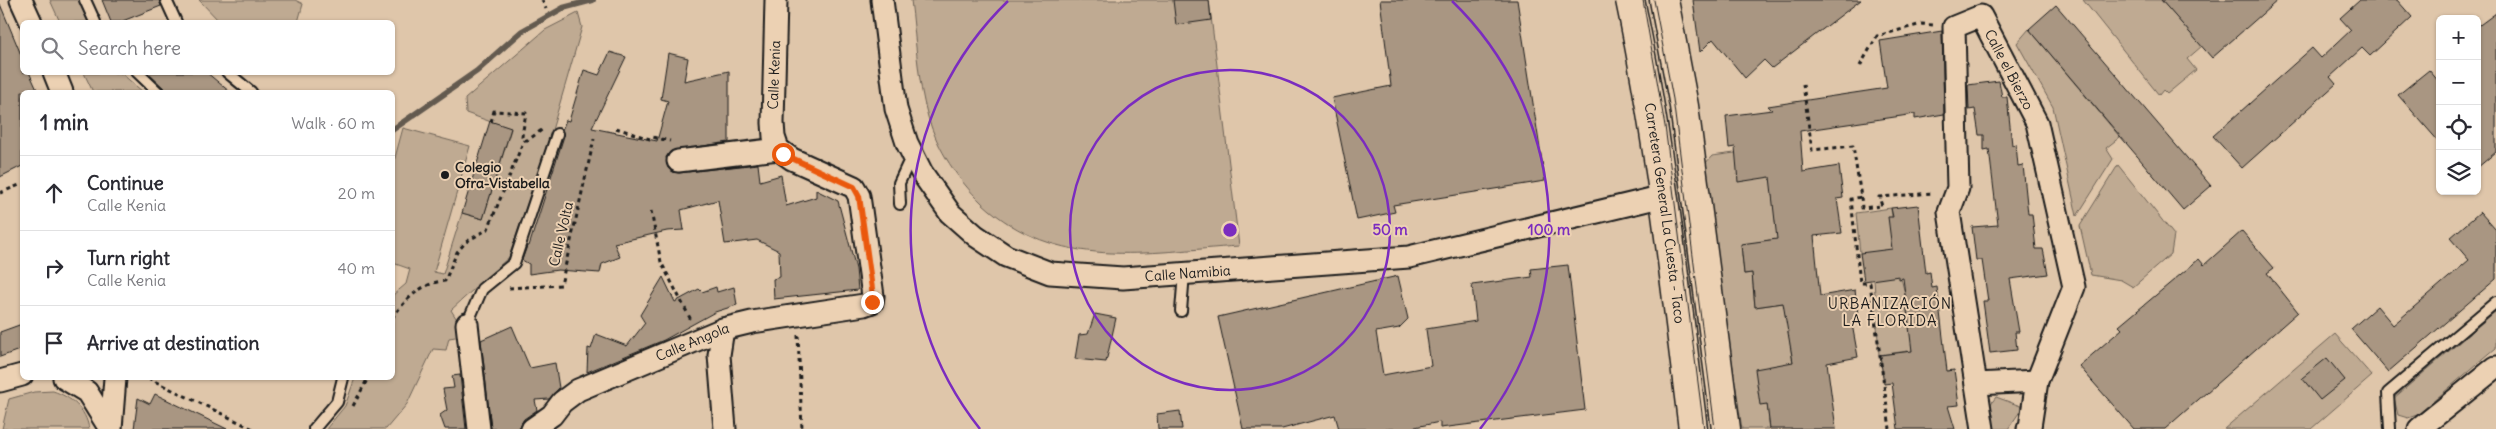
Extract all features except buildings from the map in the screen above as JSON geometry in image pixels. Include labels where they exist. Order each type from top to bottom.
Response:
[{"type":"main road","name":"Carretera General La Cuesta - Taco","points":[[1630,0],[1645,70],[1664,196],[1693,429]]},
{"type":"main road","points":[[1664,0],[1684,106],[1726,429]]},
{"type":"street","points":[[22,0],[31,20]]},
{"type":"street","name":"Calle Kenia","points":[[776,0],[773,123],[774,137],[778,149]]},
{"type":"street","name":"Calle Namibia","points":[[882,0],[896,109],[912,155],[930,186],[950,213],[976,236],[1018,261],[1050,273],[1123,278],[1409,257],[1664,196]]},
{"type":"street","name":"Calle el Bierzo","points":[[1954,27],[1981,16],[2037,123],[2074,287],[2037,381],[2030,427],[2028,429]]},
{"type":"street","points":[[1954,27],[1957,192],[1949,212],[1983,429]]},
{"type":"street","points":[[55,75],[61,90]]},
{"type":"street","points":[[678,161],[778,149]]},
{"type":"street","name":"Calle Angola","points":[[532,429],[552,415],[562,402],[578,390],[723,329],[752,322],[864,305],[872,302],[873,296],[859,196],[854,187],[792,160],[778,149]]},
{"type":"street","points":[[467,324],[479,429]]},
{"type":"street","points":[[723,329],[719,355],[726,429]]},
{"type":"street","points":[[2419,429],[2496,367]]},
{"type":"street","points":[[0,381],[20,376]]},
{"type":"street","points":[[67,380],[87,392],[110,429]]},
{"type":"street","points":[[110,429],[115,380]]},
{"type":"street","points":[[1976,384],[2037,381]]},
{"type":"lane","points":[[85,0],[94,20]]},
{"type":"lane","points":[[166,0],[172,20]]},
{"type":"lane","points":[[140,75],[156,90]]},
{"type":"lane","points":[[231,75],[249,90]]},
{"type":"lane","points":[[467,324],[482,289],[514,263],[557,134]]},
{"type":"lane","points":[[900,204],[899,182],[912,155]]},
{"type":"lane","points":[[1181,312],[1184,273]]},
{"type":"lane","points":[[2390,429],[2388,393],[2496,302]]},
{"type":"lane","points":[[314,429],[337,402],[343,380]]},
{"type":"path","points":[[542,0],[546,9]]},
{"type":"path","points":[[1860,66],[1877,36],[1922,24],[1954,27]]},
{"type":"path","points":[[1803,84],[1812,150],[1853,146],[1862,208],[1882,206],[1879,197],[1957,192]]},
{"type":"path","points":[[395,314],[403,302],[426,286],[435,281],[445,281],[457,252],[466,242],[488,229],[524,140],[522,136],[526,113],[494,111],[492,122]]},
{"type":"path","points":[[524,140],[528,140],[556,119],[560,119],[557,134]]},
{"type":"path","points":[[616,128],[650,139],[652,137],[673,141],[678,161]]},
{"type":"path","name":"Calle Volta","points":[[482,289],[561,285],[594,139]]},
{"type":"path","points":[[0,193],[20,185]]},
{"type":"path","points":[[1861,197],[1851,199],[1860,283],[1870,283],[1890,429]]},
{"type":"path","points":[[651,212],[661,262],[700,339]]},
{"type":"path","points":[[798,315],[797,351],[802,429]]},
{"type":"path","points":[[152,380],[253,429]]},
{"type":"shaded area","points":[[50,0],[79,0],[88,20],[59,20]]},
{"type":"shaded area","points":[[199,0],[295,0],[303,4],[299,20],[218,20]]},
{"type":"shaded area","points":[[911,0],[1209,0],[1239,246],[1170,252],[1104,253],[1072,249],[1040,240],[1011,225],[982,203],[964,184],[949,163],[937,141],[928,117],[921,88]]},
{"type":"shaded area","points":[[2083,0],[2161,0],[2202,46],[2187,59],[2196,70],[2167,94],[2163,90],[2159,95]]},
{"type":"shaded area","points":[[578,13],[582,27],[550,137],[509,257],[451,310],[461,326],[462,336],[449,338],[446,350],[433,349],[407,404],[386,429],[326,429],[345,406],[354,380],[395,380],[395,293],[406,284],[410,269],[395,264],[395,158],[403,128],[470,146],[434,272],[443,274],[462,213],[483,219],[511,129],[466,113],[465,99],[545,30]]},
{"type":"shaded area","points":[[2029,29],[2120,137],[2106,148],[2113,159],[2077,216],[2053,107],[2017,43]]},
{"type":"shaded area","points":[[85,75],[123,75],[141,90],[92,90]]},
{"type":"shaded area","points":[[1772,148],[1780,261],[1773,262],[1770,240],[1741,245],[1744,274],[1752,273],[1755,307],[1783,303],[1781,279],[1796,385],[1763,368],[1770,429],[1742,429],[1703,166],[1712,156]]},
{"type":"shaded area","points":[[2118,165],[2174,235],[2171,254],[2133,287],[2121,280],[2091,275],[2080,226]]},
{"type":"shaded area","points":[[1891,208],[1897,263],[1914,328],[1910,371],[1908,351],[1879,355],[1874,280],[1860,253],[1856,213]]},
{"type":"shaded area","points":[[2496,311],[2496,348],[2417,415],[2408,418],[2398,415],[2394,398]]},
{"type":"shaded area","points":[[2335,334],[2372,376],[2311,429],[2224,429]]},
{"type":"shaded area","points":[[53,391],[72,400],[77,405],[85,415],[89,429],[2,429],[9,399],[34,392]]},
{"type":"shaded area","points":[[1996,397],[2023,407],[2008,429],[1993,429],[1990,405]]},
{"type":"waterway","points":[[395,128],[477,71],[522,31],[563,8],[593,0]]},
{"type":"tram line","points":[[1643,0],[1665,126],[1704,429]]},
{"type":"tram line","points":[[1654,0],[1673,99],[1715,429]]},
{"type":"place","name":"Colegio Ofra-Vistabella","points":[[445,175]]},
{"type":"district","name":"URBANIZACIÓN LA FLORIDA","points":[[1890,312]]},
{"type":"route","points":[[783,154],[792,160],[854,187],[859,196],[873,296],[872,302]]}]
